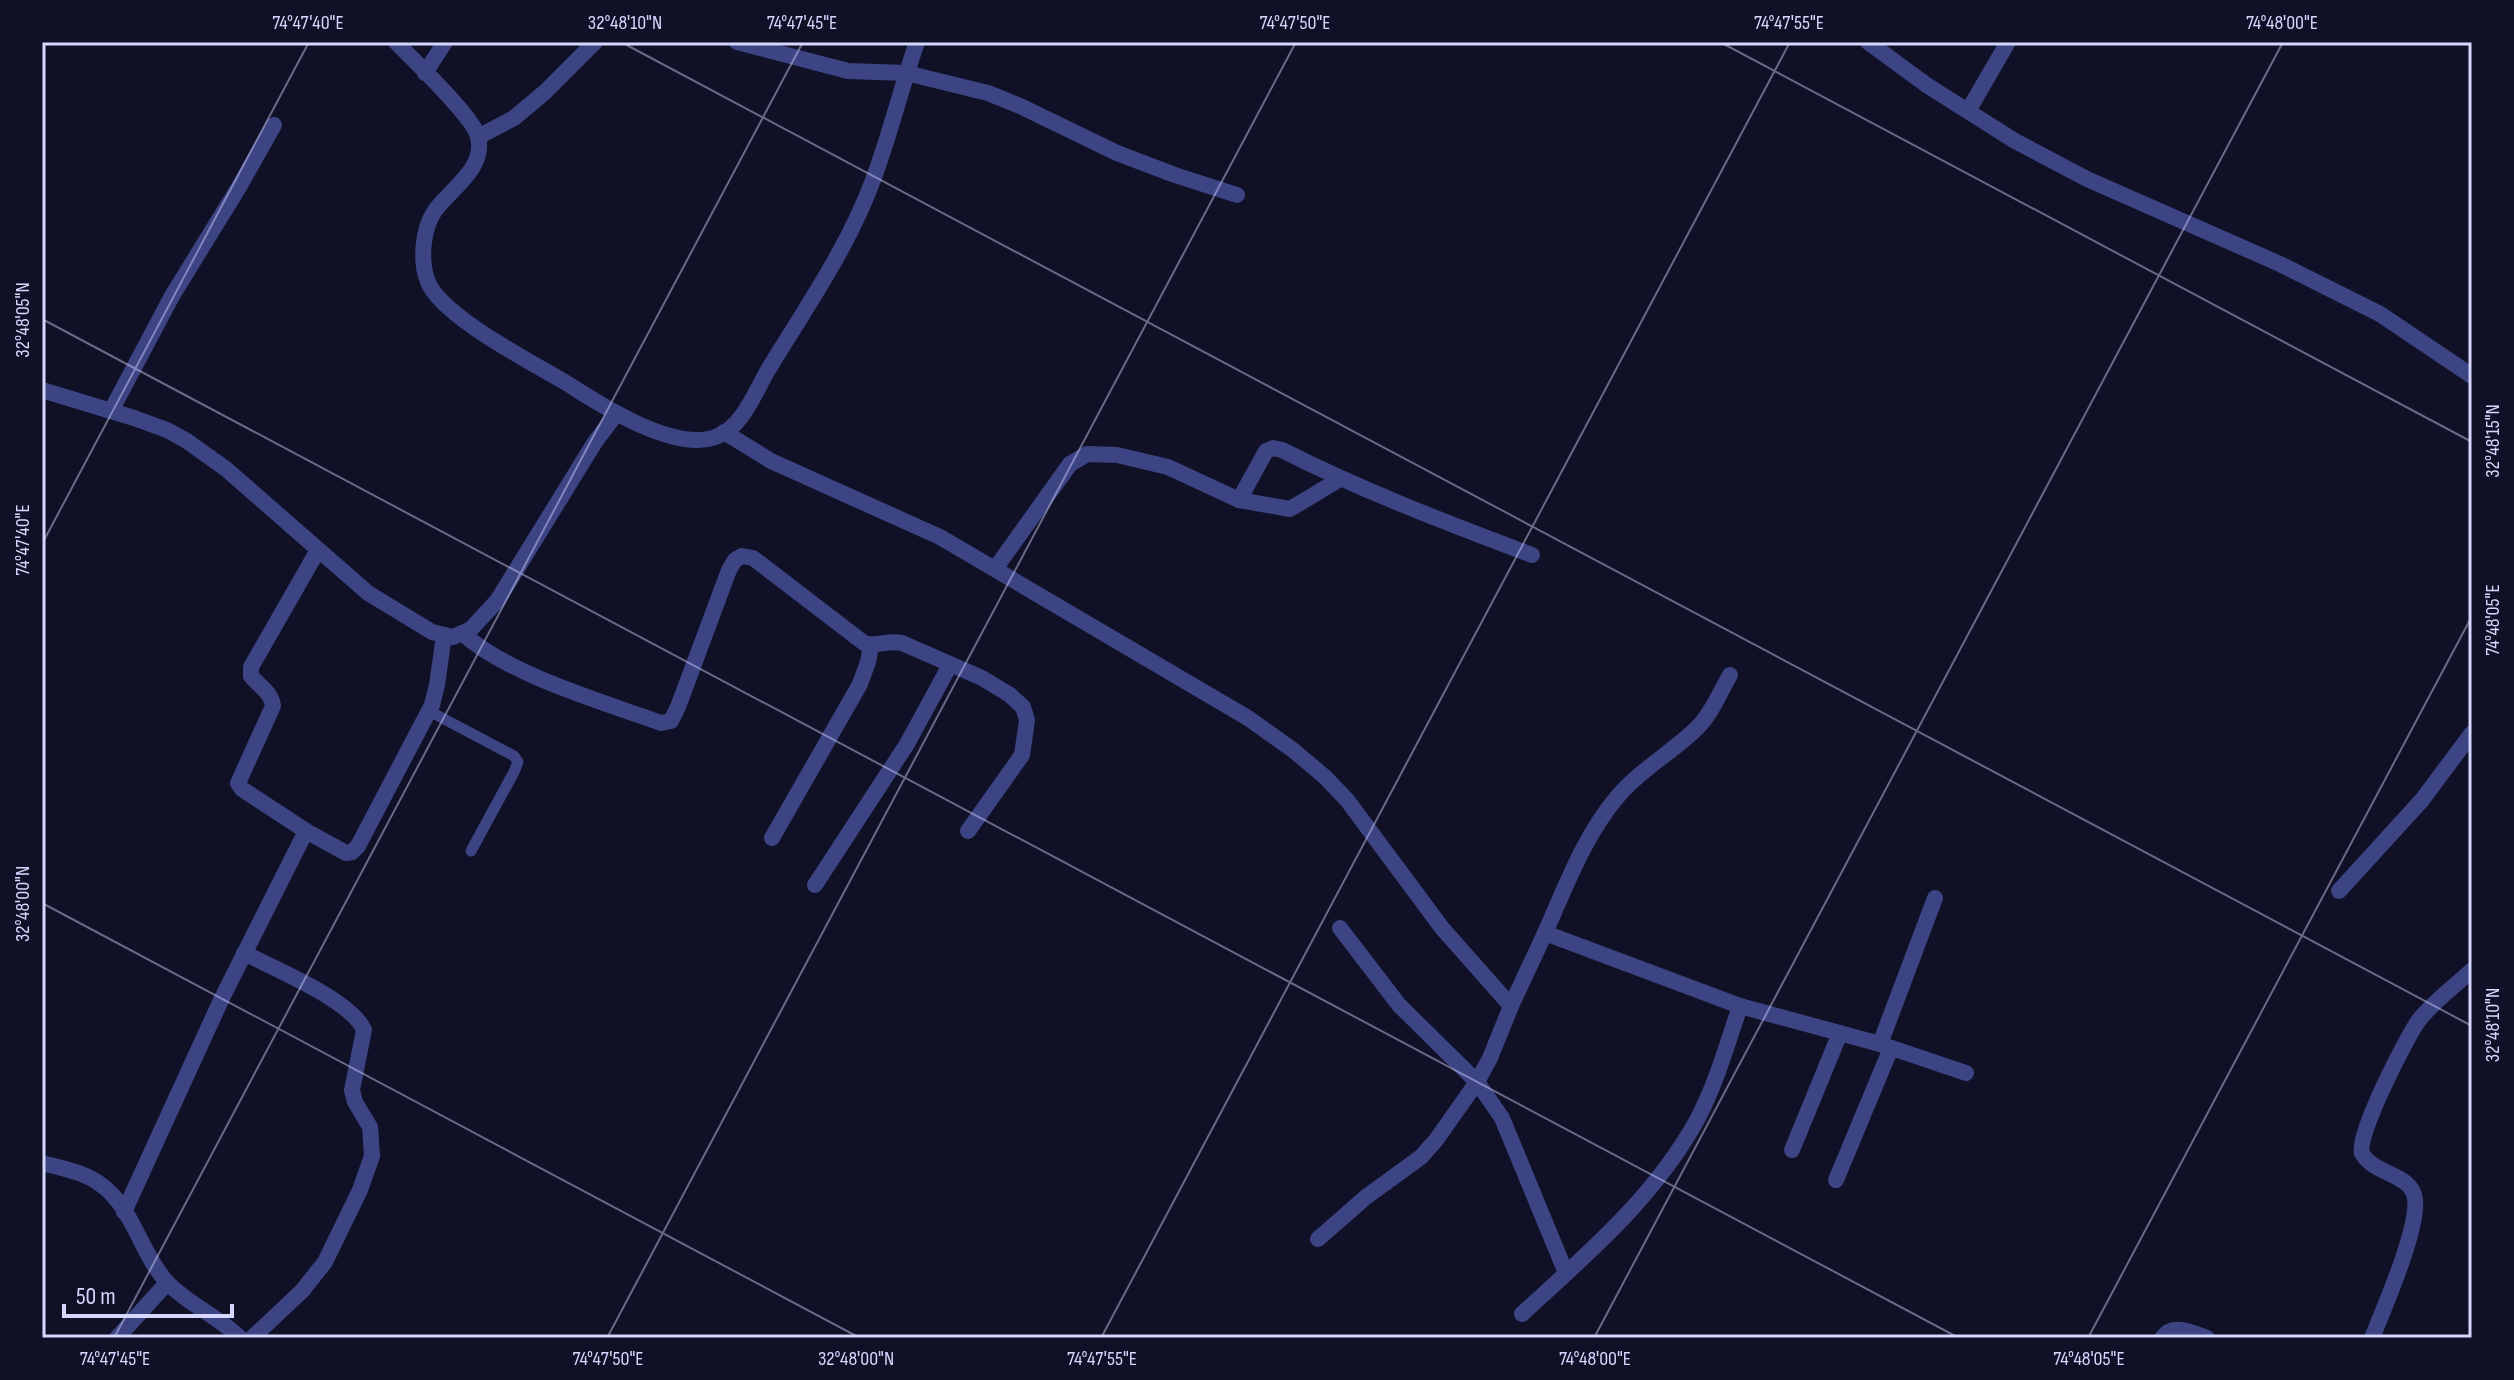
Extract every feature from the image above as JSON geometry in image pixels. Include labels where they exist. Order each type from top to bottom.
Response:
[{"type":"street","points":[[396,42],[470,120],[478,137],[475,165],[433,214],[429,224],[423,263],[429,285],[449,309],[612,419],[662,435],[699,440],[718,436],[739,421],[814,296],[859,213],[873,180],[917,42]]},
{"type":"street","points":[[425,73],[445,42]]},
{"type":"street","points":[[478,137],[514,118],[595,42]]},
{"type":"street","points":[[737,42],[848,71],[906,73],[988,93],[1117,153],[1237,195]]},
{"type":"street","points":[[1868,42],[1928,86],[2015,141],[2087,179],[2280,264],[2380,314],[2472,376]]},
{"type":"street","points":[[1968,111],[2008,42]]},
{"type":"street","points":[[111,411],[172,296],[274,125]]},
{"type":"street","points":[[42,390],[167,430],[187,441],[226,469],[368,593],[432,632],[453,637],[471,629],[497,601],[612,419]]},
{"type":"street","points":[[724,432],[771,461],[940,537],[1248,718],[1325,777],[1347,800],[1442,928],[1511,1006]]},
{"type":"street","points":[[1239,500],[1266,451],[1273,448],[1408,508],[1532,555]]},
{"type":"street","points":[[995,569],[1070,464],[1087,454],[1117,455],[1168,467],[1239,500],[1290,509],[1340,479]]},
{"type":"street","points":[[318,550],[251,667],[251,676],[273,699],[273,706],[238,783],[242,789],[306,831],[346,853],[352,852],[429,711],[437,685],[444,635]]},
{"type":"street","points":[[462,633],[477,646],[556,684],[661,723],[671,721],[729,570],[735,560],[742,556],[753,558],[864,643],[871,645],[889,640],[902,643],[982,678],[1023,707],[1027,720],[1022,755],[968,831]]},
{"type":"street","points":[[772,838],[860,684],[871,645]]},
{"type":"street","points":[[815,885],[907,744],[950,665]]},
{"type":"street","points":[[1318,1239],[1366,1197],[1421,1157],[1436,1140],[1490,1058],[1583,847],[1618,796],[1698,726],[1711,710],[1730,675]]},
{"type":"street","points":[[2339,891],[2422,800],[2472,733]]},
{"type":"street","points":[[124,1212],[151,1148],[244,953],[306,831]]},
{"type":"street","points":[[1836,1180],[1886,1046],[1935,898]]},
{"type":"street","points":[[1340,928],[1399,1005],[1477,1082],[1502,1118],[1566,1273]]},
{"type":"street","points":[[1545,933],[1740,1006],[1886,1046],[1966,1073]]},
{"type":"street","points":[[244,953],[340,1004],[361,1023],[364,1030],[352,1090],[355,1102],[370,1127],[372,1141],[372,1156],[360,1190],[325,1262],[302,1291],[252,1338]]},
{"type":"street","points":[[2372,1338],[2397,1276],[2416,1209],[2415,1194],[2409,1186],[2371,1163],[2362,1153],[2361,1142],[2374,1105],[2419,1021],[2472,970]]},
{"type":"street","points":[[1522,1314],[1620,1223],[1668,1167],[1697,1120],[1718,1073],[1740,1006]]},
{"type":"street","points":[[1792,1150],[1840,1033]]},
{"type":"street","points":[[42,1163],[101,1184],[117,1200],[149,1258],[167,1283],[240,1338]]},
{"type":"street","points":[[117,1338],[167,1283]]},
{"type":"street","points":[[2162,1338],[2166,1332],[2177,1329],[2207,1338]]},
{"type":"lane","points":[[429,711],[514,756],[518,762],[471,851]]}]
